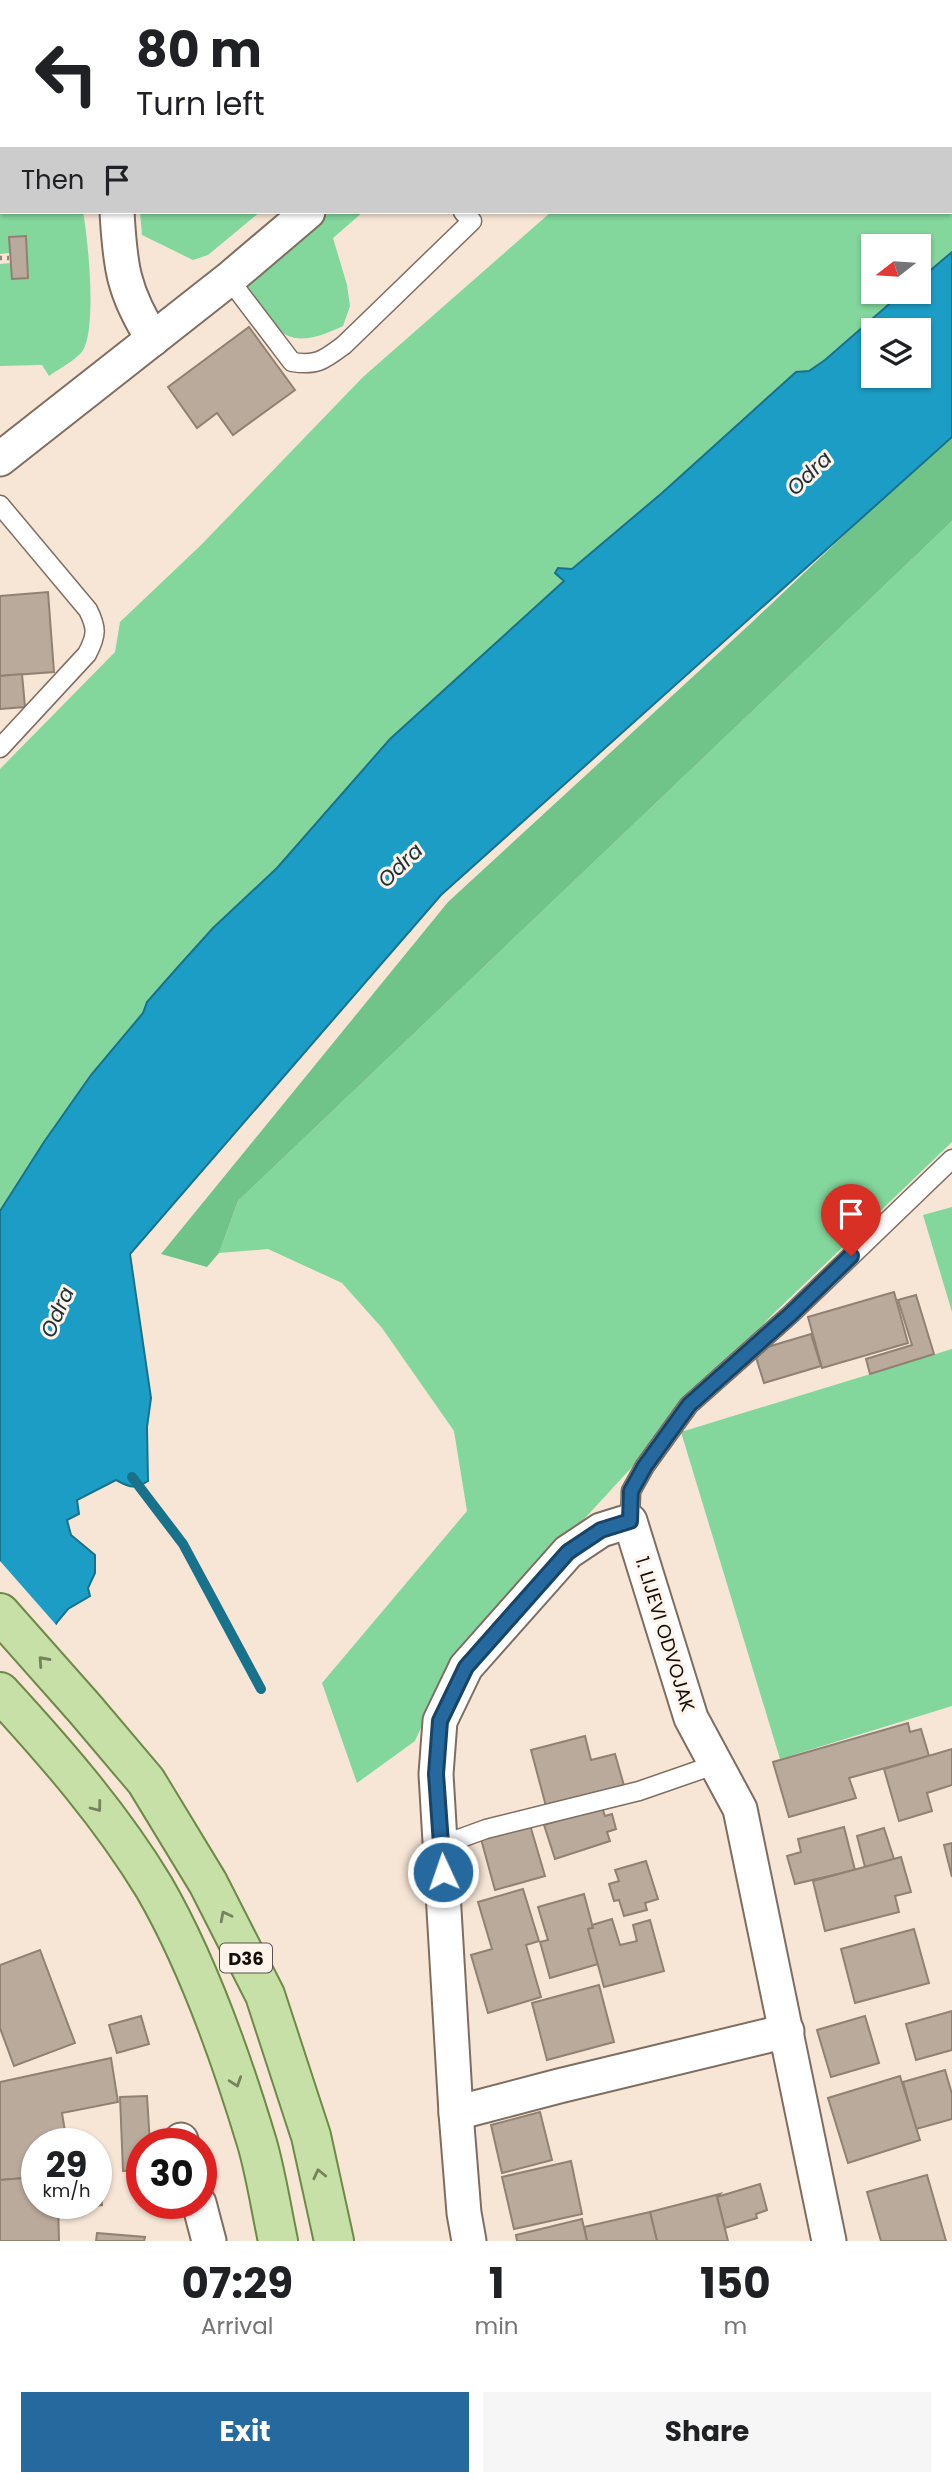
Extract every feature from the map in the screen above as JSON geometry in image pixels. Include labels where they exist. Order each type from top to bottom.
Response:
[{"type":"main road","name":"D36","points":[[0,1613],[146,1781],[208,1882],[265,1995],[311,2136],[334,2241]]},
{"type":"main road","name":"D36","points":[[0,1692],[56,1753],[126,1845],[178,1933],[214,2018],[257,2144],[278,2241]]},
{"type":"street","points":[[117,214],[125,287],[152,339]]},
{"type":"street","points":[[0,459],[229,279],[306,214]]},
{"type":"street","points":[[468,2241],[456,2113],[436,1774],[440,1721],[466,1667],[568,1552],[601,1530],[630,1521]]},
{"type":"street","name":"1. LIJEVI ODVOJAK","points":[[630,1521],[691,1718],[740,1809],[829,2241]]},
{"type":"street","points":[[456,2113],[787,2031]]},
{"type":"street","points":[[203,2219],[209,2241]]},
{"type":"lane","points":[[229,279],[292,362],[306,364],[322,361],[344,345],[472,220],[465,214]]},
{"type":"lane","points":[[0,505],[88,610],[96,626],[88,654],[0,748]]},
{"type":"lane","points":[[630,1521],[631,1491],[645,1466],[689,1405],[791,1314],[952,1160]]},
{"type":"lane","points":[[442,1845],[485,1829],[639,1791],[717,1764]]},
{"type":"path","points":[[0,258],[11,258]]},
{"type":"green space","points":[[0,214],[83,214],[90,285],[86,343],[81,353],[49,376],[42,365],[0,366],[0,264],[11,263],[12,279],[28,277],[10,253],[0,254]]},
{"type":"green space","points":[[140,214],[258,214],[208,255],[193,260],[142,235]]},
{"type":"green space","points":[[328,214],[361,214],[333,238],[347,285],[350,306],[343,326],[306,338],[293,337],[282,332],[264,312],[244,281]]},
{"type":"green space","points":[[549,214],[952,214],[952,269],[931,285],[931,234],[861,234],[861,304],[907,304],[890,318],[861,318],[861,344],[0,1277],[0,769],[115,652],[120,622],[201,545],[363,377]]},
{"type":"green space","points":[[952,433],[952,521],[238,1201],[219,1253],[207,1267],[161,1254],[448,902],[748,626]]},
{"type":"green space","points":[[952,521],[952,1142],[771,1316],[448,1667],[415,1741],[357,1783],[322,1683],[467,1511],[454,1431],[382,1328],[342,1283],[268,1249],[219,1253],[238,1201]]},
{"type":"green space","points":[[952,1207],[952,1312],[923,1215]]},
{"type":"green space","points":[[952,1349],[952,1706],[780,1759],[681,1432]]},
{"type":"water","name":"Odra","points":[[952,252],[952,437],[441,895],[130,1254],[151,1398],[147,1427],[148,1481],[132,1486],[116,1480],[77,1500],[79,1514],[67,1520],[71,1535],[95,1555],[95,1573],[88,1588],[90,1596],[68,1609],[58,1621],[0,1708],[0,1211],[91,1075],[143,1013],[147,1002],[213,928],[277,868],[390,739],[564,581],[555,573],[558,568],[572,569],[662,493],[796,372],[809,371],[861,329],[861,388],[931,388],[931,318],[873,318],[889,304],[931,304],[931,270]]},
{"type":"pier","points":[[0,1561],[58,1627],[0,1712]]},
{"type":"building","points":[[26,236],[28,278],[12,279],[9,237]]},
{"type":"building","points":[[249,327],[295,390],[233,435],[217,413],[197,428],[168,387]]},
{"type":"building","points":[[48,592],[54,672],[0,676],[0,596]]},
{"type":"building","points":[[22,674],[25,707],[0,709],[0,676]]},
{"type":"building","points":[[894,1292],[908,1343],[822,1368],[808,1317]]},
{"type":"building","points":[[916,1295],[934,1354],[870,1374],[866,1359],[912,1345],[898,1300]]},
{"type":"building","points":[[811,1334],[821,1366],[764,1383],[754,1351]]},
{"type":"building","points":[[908,1723],[910,1732],[921,1729],[929,1756],[849,1778],[856,1798],[789,1817],[773,1762]]},
{"type":"building","points":[[585,1736],[591,1760],[615,1754],[625,1789],[547,1810],[531,1750]]},
{"type":"building","points":[[952,1749],[952,1785],[927,1793],[932,1811],[899,1821],[884,1769]]},
{"type":"building","points":[[602,1807],[605,1816],[612,1814],[616,1829],[607,1832],[610,1841],[555,1859],[544,1825]]},
{"type":"building","points":[[530,1825],[545,1876],[495,1890],[481,1839]]},
{"type":"building","points":[[844,1827],[855,1870],[795,1884],[787,1856],[801,1852],[798,1839]]},
{"type":"building","points":[[884,1828],[894,1859],[865,1867],[857,1836]]},
{"type":"building","points":[[952,1843],[952,1877],[944,1845]]},
{"type":"building","points":[[901,1857],[911,1892],[895,1896],[899,1912],[825,1931],[813,1881]]},
{"type":"building","points":[[646,1861],[658,1899],[645,1903],[647,1910],[624,1916],[619,1900],[614,1901],[609,1884],[619,1881],[615,1870]]},
{"type":"building","points":[[523,1889],[539,1941],[526,1945],[541,1997],[488,2013],[471,1955],[492,1949],[478,1902]]},
{"type":"building","points":[[584,1894],[593,1928],[588,1929],[598,1964],[550,1978],[540,1942],[548,1940],[538,1907]]},
{"type":"building","points":[[612,1919],[620,1945],[637,1941],[633,1925],[650,1920],[664,1971],[604,1987],[588,1929],[593,1928],[592,1925]]},
{"type":"building","points":[[914,1929],[929,1983],[855,2003],[841,1949]]},
{"type":"building","points":[[40,1950],[75,2043],[14,2066],[0,2028],[0,1965]]},
{"type":"building","points":[[599,1985],[614,2042],[547,2060],[532,2003]]},
{"type":"building","points":[[952,2011],[952,2050],[916,2060],[906,2024]]},
{"type":"building","points":[[141,2016],[149,2044],[117,2053],[109,2025]]},
{"type":"building","points":[[865,2016],[879,2063],[831,2077],[817,2030]]},
{"type":"building","points":[[111,2058],[118,2102],[62,2113],[64,2128],[21,2128],[21,2178],[0,2180],[0,2082]]},
{"type":"building","points":[[945,2070],[952,2094],[952,2119],[916,2129],[903,2082]]},
{"type":"building","points":[[900,2076],[920,2140],[848,2163],[828,2098]]},
{"type":"building","points":[[147,2096],[149,2128],[126,2128],[126,2171],[123,2171],[120,2097]]},
{"type":"building","points":[[540,2112],[552,2160],[502,2173],[491,2125]]},
{"type":"building","points":[[571,2161],[582,2214],[514,2229],[502,2177]]},
{"type":"building","points":[[927,2175],[946,2241],[881,2241],[867,2192]]},
{"type":"building","points":[[21,2178],[21,2219],[58,2219],[59,2241],[0,2241],[0,2180]]},
{"type":"building","points":[[760,2184],[767,2210],[756,2214],[757,2218],[725,2228],[717,2197]]},
{"type":"building","points":[[720,2194],[717,2197],[728,2241],[657,2241],[650,2212]]},
{"type":"building","points":[[650,2212],[657,2241],[587,2241],[584,2227]]},
{"type":"building","points":[[582,2219],[587,2241],[517,2241],[516,2235]]},
{"type":"building","points":[[97,2233],[145,2237],[144,2241],[96,2241]]},
{"type":"waterway","points":[[132,1477],[183,1544],[261,1689]]},
{"type":"route","points":[[443,1872],[436,1774],[440,1721],[466,1667],[568,1552],[601,1530],[630,1521],[631,1491],[645,1466],[689,1405],[851,1256]]}]
